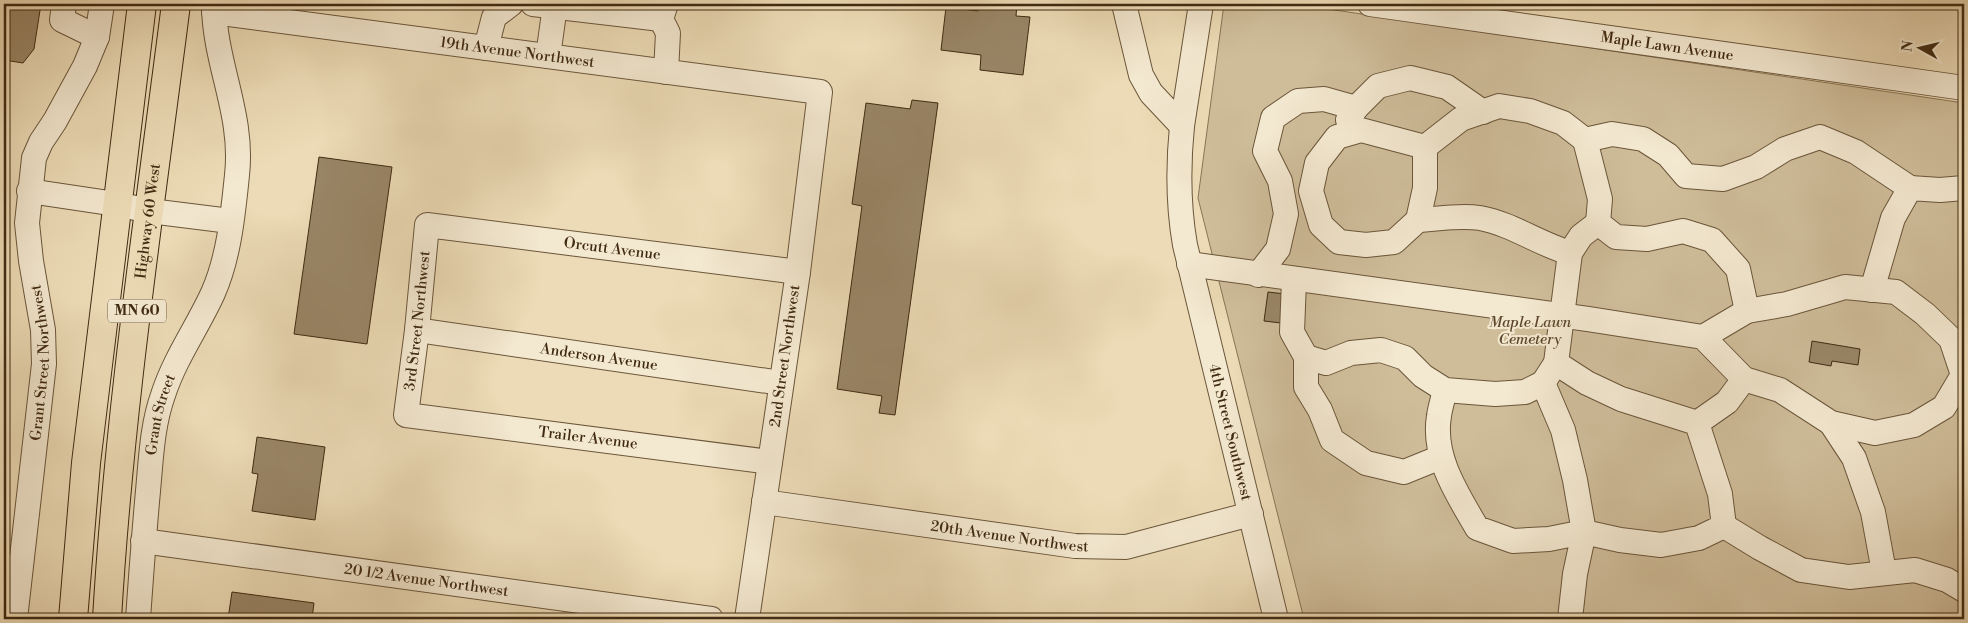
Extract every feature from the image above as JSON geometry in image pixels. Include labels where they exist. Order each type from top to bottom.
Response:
[{"type":"main road","name":"MN 60","points":[[73,619],[86,463],[116,204],[142,4]]},
{"type":"main road","name":"Highway 60 West","points":[[107,619],[112,538],[126,399],[176,4]]},
{"type":"street","points":[[64,4],[62,20],[96,37]]},
{"type":"street","name":"Grant Street Northwest","points":[[15,619],[44,364],[43,330],[31,262],[27,223],[29,191],[34,158],[85,66],[96,37],[102,4]]},
{"type":"street","points":[[486,48],[494,17],[511,4]]},
{"type":"street","points":[[1124,4],[1141,75],[1151,93],[1182,126]]},
{"type":"street","name":"4th Street Southwest","points":[[1201,4],[1182,126],[1179,212],[1187,255],[1276,619]]},
{"type":"street","name":"Maple Lawn Avenue","points":[[1370,4],[1964,88]]},
{"type":"street","points":[[548,56],[544,5],[663,11],[668,33],[666,72]]},
{"type":"street","name":"19th Avenue Northwest","points":[[214,8],[486,48],[820,92]]},
{"type":"street","name":"Grant Street","points":[[138,619],[153,434],[163,396],[177,359],[213,293],[225,258],[237,173],[238,144],[235,115],[219,51],[214,8]]},
{"type":"street","points":[[1425,148],[1425,188],[1418,220],[1394,242],[1366,245],[1339,242],[1321,225],[1311,191],[1317,162],[1356,108],[1378,86],[1410,78],[1447,87],[1483,112]]},
{"type":"street","name":"2nd Street Northwest","points":[[747,619],[798,272],[820,92]]},
{"type":"street","points":[[1258,275],[1278,249],[1286,214],[1280,181],[1265,151],[1273,118],[1298,101],[1324,100],[1356,108]]},
{"type":"street","points":[[1306,357],[1326,363],[1351,353],[1381,350],[1406,358],[1423,376],[1445,390],[1495,394],[1525,392],[1543,383],[1556,363],[1570,253],[1580,236],[1598,223],[1600,199],[1585,140],[1563,123],[1530,111],[1499,106],[1461,119],[1425,148]]},
{"type":"street","points":[[1336,137],[1361,130],[1425,148]]},
{"type":"street","points":[[1585,140],[1612,134],[1643,139],[1668,155],[1686,176],[1724,179],[1756,167],[1785,149],[1820,137],[1856,152],[1910,188],[1940,190],[1964,188]]},
{"type":"street","points":[[1872,290],[1893,218],[1910,188]]},
{"type":"street","points":[[29,191],[150,211],[230,221]]},
{"type":"street","points":[[1418,220],[1479,218],[1513,229],[1554,248],[1570,253]]},
{"type":"street","points":[[1598,223],[1616,237],[1647,239],[1683,231],[1712,240],[1738,269],[1747,311]]},
{"type":"street","name":"Orcutt Avenue","points":[[427,225],[798,272]]},
{"type":"street","name":"3rd Street Northwest","points":[[406,414],[417,330],[427,225]]},
{"type":"street","points":[[1187,255],[1258,275],[1703,337],[1744,378],[1780,390],[1831,422],[1875,433],[1914,424],[1944,407],[1964,377],[1951,339],[1925,314],[1896,292],[1845,287],[1787,304],[1747,311],[1703,337]]},
{"type":"street","points":[[1294,280],[1292,332],[1306,357],[1306,387],[1320,410],[1332,440],[1366,463],[1404,472],[1440,457]]},
{"type":"street","name":"Anderson Avenue","points":[[417,330],[781,383]]},
{"type":"street","points":[[1556,363],[1587,383],[1621,399],[1696,423]]},
{"type":"street","points":[[1696,423],[1726,402],[1744,378]]},
{"type":"street","points":[[1543,383],[1563,430],[1576,480],[1584,532],[1575,574],[1570,619]]},
{"type":"street","points":[[1445,390],[1438,418],[1440,457],[1457,494],[1477,528],[1513,541],[1549,539],[1584,532],[1620,540],[1661,545],[1700,538],[1724,526]]},
{"type":"street","name":"Trailer Avenue","points":[[406,414],[770,462]]},
{"type":"street","points":[[1831,422],[1854,458],[1874,512],[1884,572]]},
{"type":"street","points":[[1696,423],[1720,494],[1724,526]]},
{"type":"street","name":"20th Avenue Northwest","points":[[764,502],[1100,548],[1126,547],[1250,514]]},
{"type":"street","points":[[1724,526],[1801,570],[1849,577],[1915,570],[1947,580],[1964,590]]},
{"type":"street","name":"20 1/2 Avenue Northwest","points":[[143,541],[711,619]]},
{"type":"green space","name":"Maple Lawn Cemetery","points":[[1224,4],[1294,4],[1964,103],[1964,619],[1304,619],[1198,198]]},
{"type":"building","points":[[4,4],[41,4],[34,49],[23,63],[4,60]]},
{"type":"building","points":[[979,4],[1017,4],[1016,16],[1030,17],[1023,75],[980,70],[981,55],[941,50],[946,7],[978,11]]},
{"type":"building","points":[[912,100],[938,103],[895,415],[879,413],[882,396],[837,389],[862,206],[852,204],[866,103],[910,109]]},
{"type":"building","points":[[319,157],[392,167],[367,344],[294,334]]},
{"type":"building","points":[[1268,292],[1285,294],[1281,323],[1264,321]]},
{"type":"building","points":[[1812,341],[1860,349],[1858,365],[1832,361],[1831,366],[1809,362]]},
{"type":"building","points":[[257,437],[325,447],[315,520],[252,511],[258,474],[252,473]]},
{"type":"building","points":[[232,592],[314,603],[312,619],[228,619]]}]
